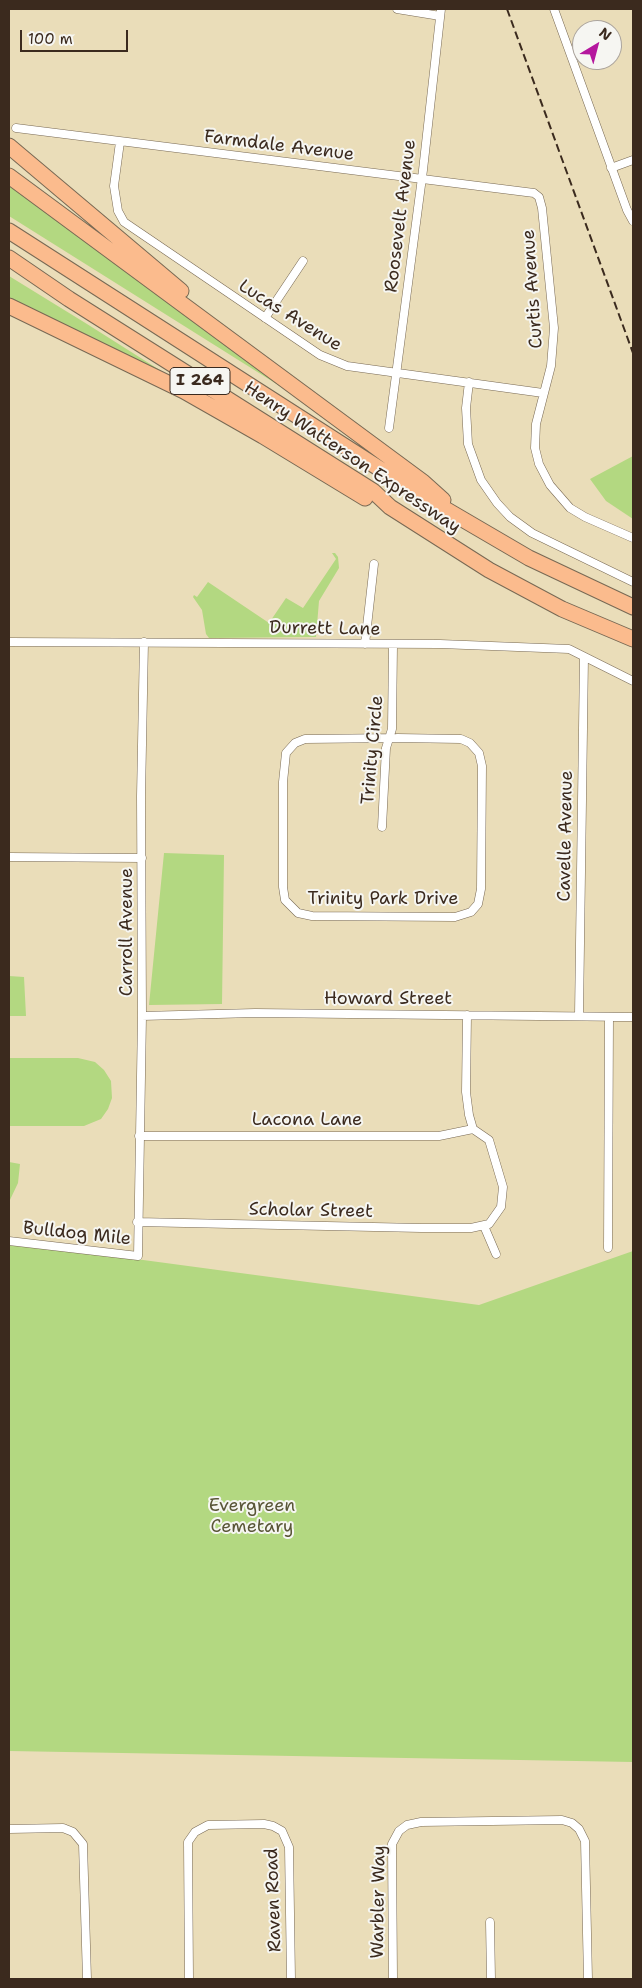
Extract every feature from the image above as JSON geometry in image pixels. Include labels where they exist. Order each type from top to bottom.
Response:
[{"type":"highway","points":[[9,146],[212,318],[224,335]]},
{"type":"highway","points":[[9,176],[423,482],[468,523]]},
{"type":"highway","name":"Henry Watterson Expressway","points":[[9,231],[416,492],[538,562],[633,607]]},
{"type":"highway","name":"Henry Watterson Expressway","points":[[9,258],[69,299],[374,491],[390,507],[514,584],[593,623],[633,639]]},
{"type":"highway","points":[[9,269],[45,291],[69,299]]},
{"type":"highway","points":[[9,306],[184,391],[264,436],[368,500],[390,507]]},
{"type":"street","points":[[397,9],[440,13]]},
{"type":"street","points":[[554,9],[611,168],[633,222]]},
{"type":"street","name":"Roosevelt Avenue","points":[[389,428],[440,13]]},
{"type":"street","name":"Farmdale Avenue","points":[[16,128],[526,191],[538,195]]},
{"type":"street","name":"Lucas Avenue","points":[[120,142],[114,186],[118,211],[124,222],[320,355],[338,364],[542,393]]},
{"type":"street","points":[[611,168],[633,160]]},
{"type":"street","name":"Curtis Avenue","points":[[538,195],[542,208],[554,328],[554,350],[542,393],[535,439],[539,464],[550,486],[560,498],[577,512],[633,538]]},
{"type":"street","points":[[265,318],[303,261]]},
{"type":"street","points":[[469,382],[466,408],[468,444],[481,480],[497,503],[510,517],[532,532],[633,582]]},
{"type":"street","points":[[365,644],[374,564]]},
{"type":"street","name":"Durrett Lane","points":[[9,642],[365,644],[569,649],[633,682]]},
{"type":"street","name":"Carroll Avenue","points":[[136,1222],[142,1016],[144,642]]},
{"type":"street","name":"Trinity Circle","points":[[382,827],[382,789],[392,729],[393,645]]},
{"type":"street","name":"Cavelle Avenue","points":[[579,1015],[584,657]]},
{"type":"street","name":"Trinity Park Drive","points":[[305,738],[389,738],[461,739],[470,743],[479,753],[482,766],[481,896],[478,904],[471,912],[455,916],[312,916],[298,914],[285,900],[283,887],[283,782],[286,753],[295,743],[305,738]]},
{"type":"street","points":[[9,856],[142,858]]},
{"type":"street","name":"Howard Street","points":[[142,1016],[255,1013],[633,1017]]},
{"type":"street","points":[[467,1015],[466,1102],[474,1129],[490,1140],[503,1187],[501,1206],[493,1219],[484,1226],[496,1254]]},
{"type":"street","points":[[608,1248],[609,1017]]},
{"type":"street","name":"Lacona Lane","points":[[139,1136],[439,1136],[474,1129]]},
{"type":"street","name":"Scholar Street","points":[[136,1222],[421,1228],[484,1226]]},
{"type":"street","name":"Bulldog Mile","points":[[9,1241],[138,1256],[136,1222]]},
{"type":"street","name":"Warbler Way","points":[[394,1979],[392,1844],[399,1831],[407,1825],[431,1822],[562,1820],[572,1823],[580,1829],[584,1836],[586,1850],[588,1979]]},
{"type":"street","name":"Raven Road","points":[[189,1979],[188,1842],[195,1832],[203,1827],[244,1824],[273,1826],[282,1831],[287,1841],[291,1979]]},
{"type":"street","points":[[9,1829],[68,1830],[78,1836],[83,1844],[87,1979]]},
{"type":"street","points":[[490,1922],[491,1979]]},
{"type":"green space","points":[[9,183],[302,400],[9,216]]},
{"type":"green space","points":[[9,276],[87,324],[166,374],[9,298]]},
{"type":"green space","points":[[633,456],[633,519],[606,501],[590,479]]},
{"type":"green space","points":[[332,553],[335,553],[338,557],[339,568],[319,601],[316,637],[209,638],[206,634],[202,610],[193,597],[194,595],[197,597],[208,582],[269,623],[286,598],[303,608],[336,559]]},
{"type":"green space","points":[[164,853],[224,855],[222,1004],[149,1005]]},
{"type":"green space","points":[[9,976],[24,977],[26,1016],[9,1016]]},
{"type":"green space","points":[[9,1058],[78,1058],[95,1062],[104,1070],[111,1081],[112,1098],[108,1109],[101,1119],[84,1126],[9,1126]]},
{"type":"green space","points":[[9,1162],[20,1164],[18,1183],[9,1202]]},
{"type":"green space","name":"Evergreen Cemetary","points":[[9,1242],[479,1305],[633,1251],[633,1762],[9,1751]]},
{"type":"railway","points":[[507,9],[633,353]]}]
